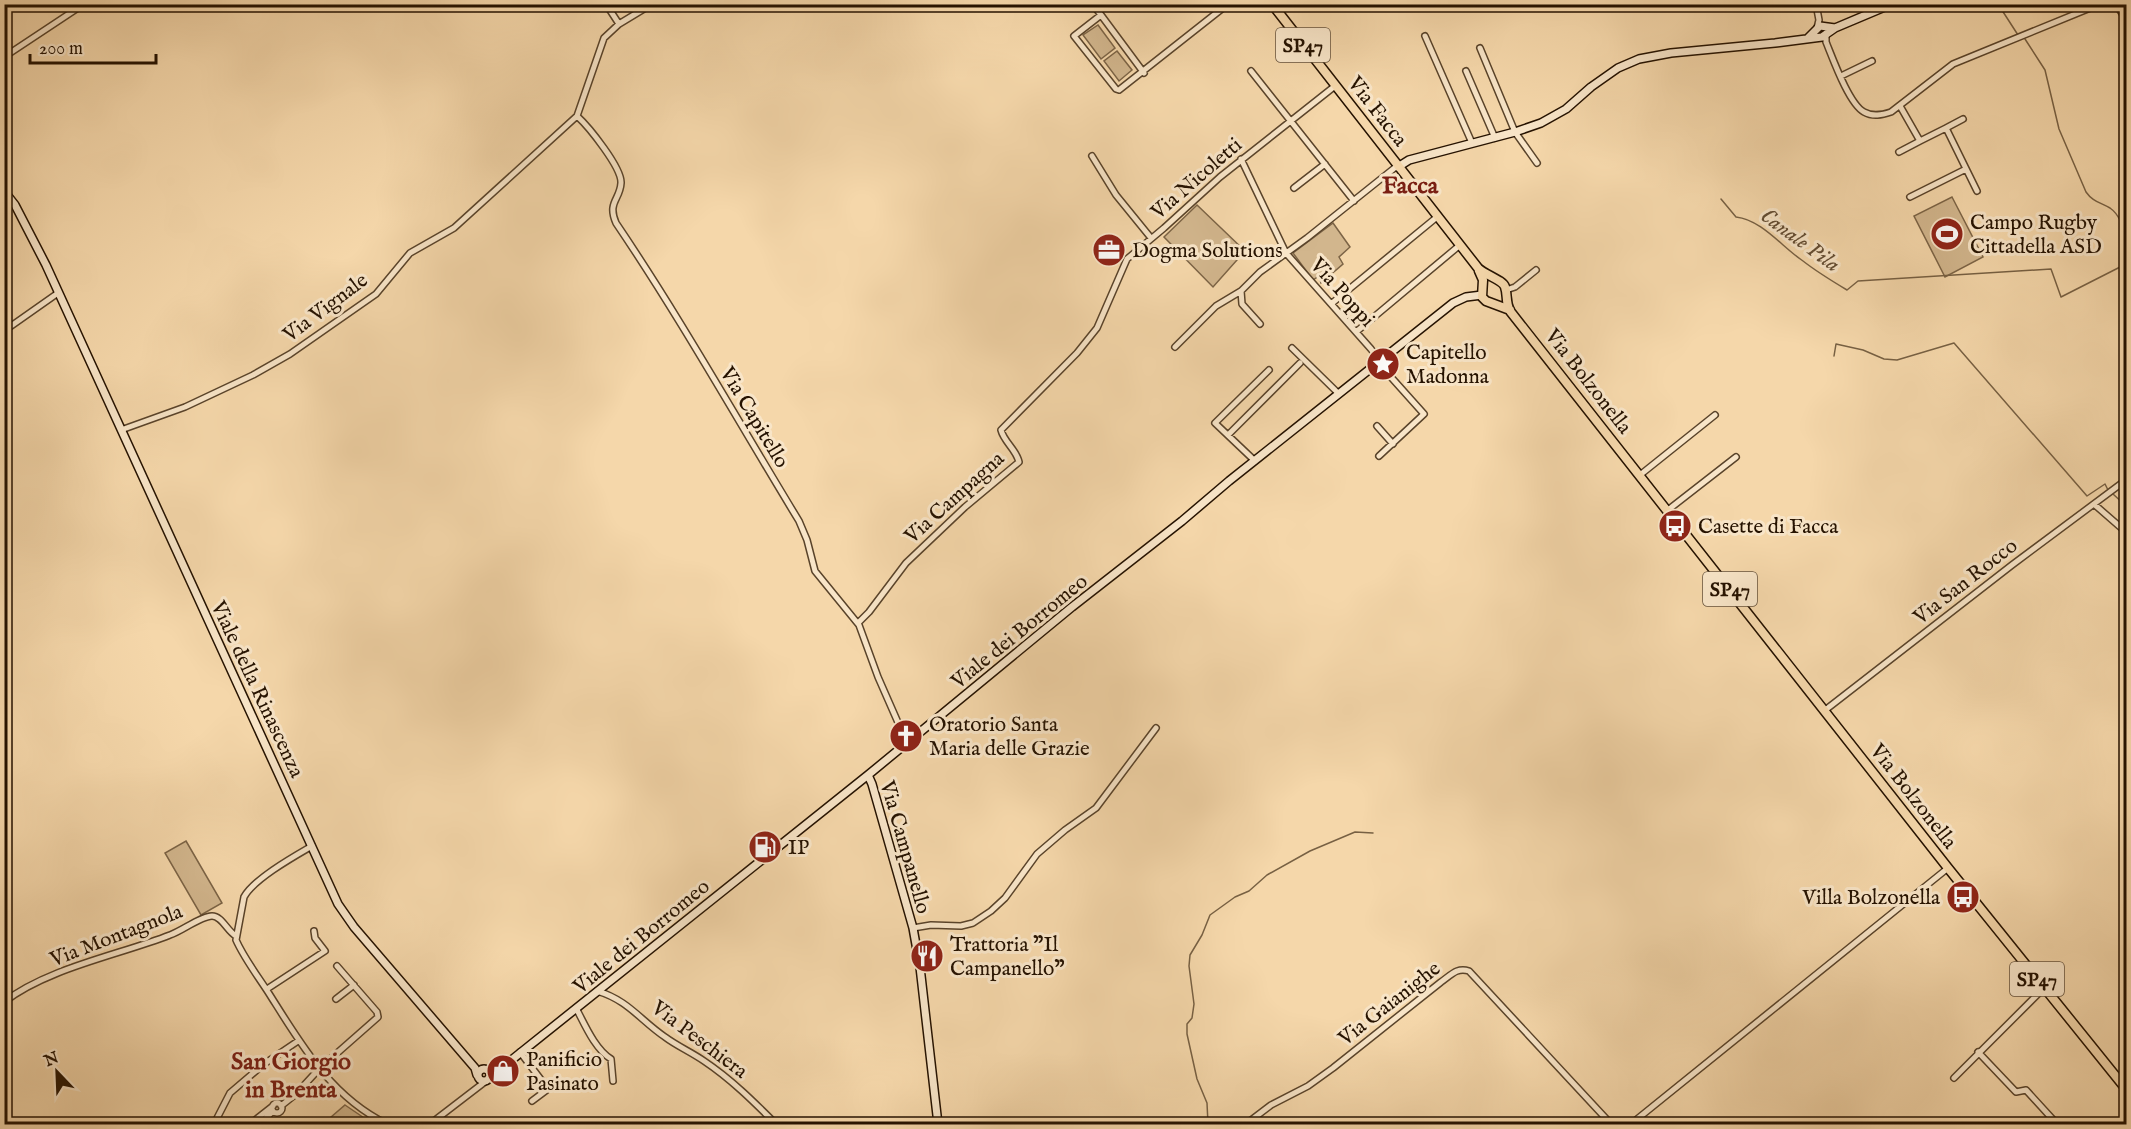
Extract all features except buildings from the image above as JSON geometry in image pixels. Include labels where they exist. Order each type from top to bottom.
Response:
[{"type":"main road","name":"Via Facca","points":[[1272,4],[1478,268],[1482,275],[1482,285]]},
{"type":"main road","points":[[1398,167],[1405,162],[1541,123],[1566,109],[1591,87],[1618,69],[1639,59],[1671,53],[1808,38],[1892,4]]},
{"type":"main road","points":[[1404,175],[1416,159]]},
{"type":"main road","name":"Viale della Rinascenza","points":[[4,191],[15,205],[58,293],[338,904],[354,927],[482,1074]]},
{"type":"main road","name":"Via Facca","points":[[1478,268],[1492,279]]},
{"type":"main road","points":[[1482,285],[1492,279]]},
{"type":"main road","name":"SP47","points":[[1492,279],[1502,282],[1506,293]]},
{"type":"main road","name":"SP47","points":[[1482,285],[1482,295]]},
{"type":"main road","points":[[1496,304],[1506,293]]},
{"type":"main road","name":"Via Bolzonella","points":[[1506,293],[1510,311]]},
{"type":"main road","points":[[1255,461],[1453,303],[1466,297],[1482,295]]},
{"type":"main road","name":"Via Bolzonella","points":[[1482,295],[1486,302],[1510,311],[1948,868]]},
{"type":"main road","name":"Viale dei Borromeo","points":[[482,1074],[500,1068],[597,992],[1255,461]]},
{"type":"main road","name":"Via Campanello","points":[[868,775],[873,784],[913,928],[938,1125]]},
{"type":"main road","name":"SP47","points":[[1948,868],[2127,1089]]},
{"type":"street","points":[[4,57],[84,4]]},
{"type":"street","points":[[606,4],[619,24],[652,4]]},
{"type":"street","points":[[1096,4],[1094,6],[1144,73]]},
{"type":"street","points":[[1101,15],[1074,36],[1116,89],[1122,89],[1228,4]]},
{"type":"street","points":[[1816,4],[1822,32],[1853,102],[1863,112],[1880,116],[1900,106],[1953,64],[2100,4]]},
{"type":"street","points":[[2078,4],[2083,11]]},
{"type":"street","points":[[2116,4],[2127,20]]},
{"type":"street","name":"Via Vignale","points":[[121,430],[194,404],[290,354],[376,294],[410,253],[454,228],[578,116],[604,38],[619,24]]},
{"type":"street","points":[[1425,36],[1472,143]]},
{"type":"street","points":[[1480,48],[1515,132],[1537,163]]},
{"type":"street","points":[[1841,76],[1872,61]]},
{"type":"street","points":[[1251,71],[1354,201]]},
{"type":"street","points":[[1466,71],[1495,138]]},
{"type":"street","name":"Via Nicoletti","points":[[1084,344],[1097,327],[1122,267],[1137,249],[1241,159],[1335,86]]},
{"type":"street","points":[[1900,106],[1920,141]]},
{"type":"street","name":"Via Capitello","points":[[578,116],[619,172],[621,185],[612,207],[616,223],[689,335],[799,521],[807,540],[815,571],[858,622],[878,678],[907,743]]},
{"type":"street","points":[[1899,152],[1963,119]]},
{"type":"street","points":[[1946,128],[1977,191]]},
{"type":"street","points":[[1092,156],[1116,195],[1151,238]]},
{"type":"street","name":"Via Poppi","points":[[1241,159],[1286,253],[1424,414],[1379,456]]},
{"type":"street","points":[[1294,188],[1325,164]]},
{"type":"street","points":[[1174,347],[1216,306],[1241,291],[1260,272],[1398,167]]},
{"type":"street","points":[[1910,197],[1966,169]]},
{"type":"street","points":[[1331,304],[1437,217]]},
{"type":"street","points":[[1356,332],[1460,245]]},
{"type":"street","points":[[1506,293],[1536,270]]},
{"type":"street","points":[[1241,291],[1242,304],[1260,324]]},
{"type":"street","points":[[4,331],[58,293]]},
{"type":"street","name":"Via Campagna","points":[[858,622],[869,612],[906,562],[965,507],[1019,462],[1018,456],[1003,437],[1001,430],[1084,344]]},
{"type":"street","points":[[1292,348],[1339,394]]},
{"type":"street","points":[[1228,435],[1300,363]]},
{"type":"street","points":[[1255,461],[1215,423],[1269,370]]},
{"type":"street","points":[[1640,475],[1715,415]]},
{"type":"street","points":[[1377,426],[1393,444]]},
{"type":"street","points":[[1668,510],[1736,457]]},
{"type":"street","name":"Via San Rocco","points":[[1824,711],[2012,565],[2127,480]]},
{"type":"street","points":[[2095,504],[2127,532]]},
{"type":"street","name":"Via Campanello","points":[[913,928],[931,925],[961,926],[973,923],[991,911],[1005,898],[1038,854],[1065,830],[1096,808],[1156,728]]},
{"type":"street","points":[[236,936],[247,892],[312,846]]},
{"type":"street","name":"Via Bolzonella","points":[[1631,1125],[1948,868]]},
{"type":"street","name":"Via Montagnola","points":[[4,1002],[34,984],[70,969],[170,935],[207,917],[214,916],[219,918],[229,932],[236,936],[238,945],[298,1041],[319,1069],[361,1110],[387,1125]]},
{"type":"street","points":[[267,989],[325,951],[315,938],[314,931]]},
{"type":"street","points":[[273,1109],[280,1112],[281,1107],[319,1069],[378,1017],[377,1012],[337,966]]},
{"type":"street","name":"Via Gaianighe","points":[[1246,1125],[1271,1105],[1316,1080],[1441,982],[1462,969],[1469,971],[1611,1125]]},
{"type":"street","points":[[336,999],[354,985]]},
{"type":"street","points":[[1954,1078],[2044,988]]},
{"type":"street","name":"Via Peschiera","points":[[597,992],[612,995],[626,1003],[664,1036],[725,1076],[748,1095],[776,1125]]},
{"type":"street","name":"Viale dei Borromeo","points":[[576,1008],[605,1056],[611,1059],[614,1081]]},
{"type":"street","points":[[214,1125],[230,1093],[264,1064],[298,1041]]},
{"type":"street","points":[[520,1052],[548,1089],[532,1101]]},
{"type":"street","points":[[1978,1052],[2016,1092],[2026,1090],[2057,1125]]},
{"type":"street","points":[[430,1125],[477,1087],[482,1074]]},
{"type":"street","points":[[250,1125],[273,1109]]},
{"type":"street","points":[[260,1125],[273,1109]]},
{"type":"shaded area","points":[[1098,25],[1115,48],[1101,59],[1083,35]]},
{"type":"shaded area","points":[[1117,51],[1132,70],[1119,81],[1104,61]]},
{"type":"shaded area","name":"Campo Rugby Cittadella ASD","points":[[1952,197],[1983,257],[1945,277],[1914,216]]},
{"type":"shaded area","points":[[1197,205],[1245,251],[1213,287],[1164,237]]},
{"type":"shaded area","points":[[1333,223],[1350,247],[1339,257],[1343,264],[1321,283],[1319,276],[1313,280],[1293,253]]},
{"type":"shaded area","points":[[186,841],[222,903],[201,915],[165,853]]},
{"type":"shaded area","points":[[345,1105],[373,1124],[323,1124]]},
{"type":"waterway","points":[[1998,4],[2018,35]]},
{"type":"waterway","points":[[2025,39],[2045,70],[2059,129],[2086,192],[2116,214],[2126,238]]},
{"type":"waterway","name":"Canale Pila","points":[[1721,199],[1736,217],[1754,223],[1808,265],[1847,290],[1858,281],[2051,269],[2061,297],[2126,264]]},
{"type":"waterway","points":[[1834,356],[1836,344],[1863,350],[1884,359],[1897,360],[1954,343],[2087,496],[2105,484],[2108,490]]},
{"type":"waterway","points":[[2113,494],[2126,506]]},
{"type":"waterway","points":[[1208,1124],[1207,1103],[1197,1079],[1187,1024],[1192,1018],[1194,1004],[1189,966],[1190,955],[1210,915],[1235,897],[1249,891],[1267,875],[1310,851],[1355,832],[1373,833]]},
{"type":"place","name":"Campo Rugby Cittadella ASD","points":[[1947,234]]},
{"type":"place","name":"Dogma Solutions","points":[[1109,250]]},
{"type":"place","name":"Capitello Madonna","points":[[1383,364]]},
{"type":"place","name":"Casette di Facca","points":[[1675,526]]},
{"type":"place","name":"Oratorio Santa Maria delle Grazie","points":[[906,736]]},
{"type":"place","name":"IP","points":[[765,847]]},
{"type":"place","name":"Villa Bolzonella","points":[[1963,897]]},
{"type":"place","name":"Trattoria \"Il Campanello\"","points":[[927,956]]},
{"type":"place","name":"Panificio Pasinato","points":[[503,1071]]},
{"type":"district","name":"Facca","points":[[1410,185]]},
{"type":"district","name":"San Giorgio in Brenta","points":[[291,1075]]}]
